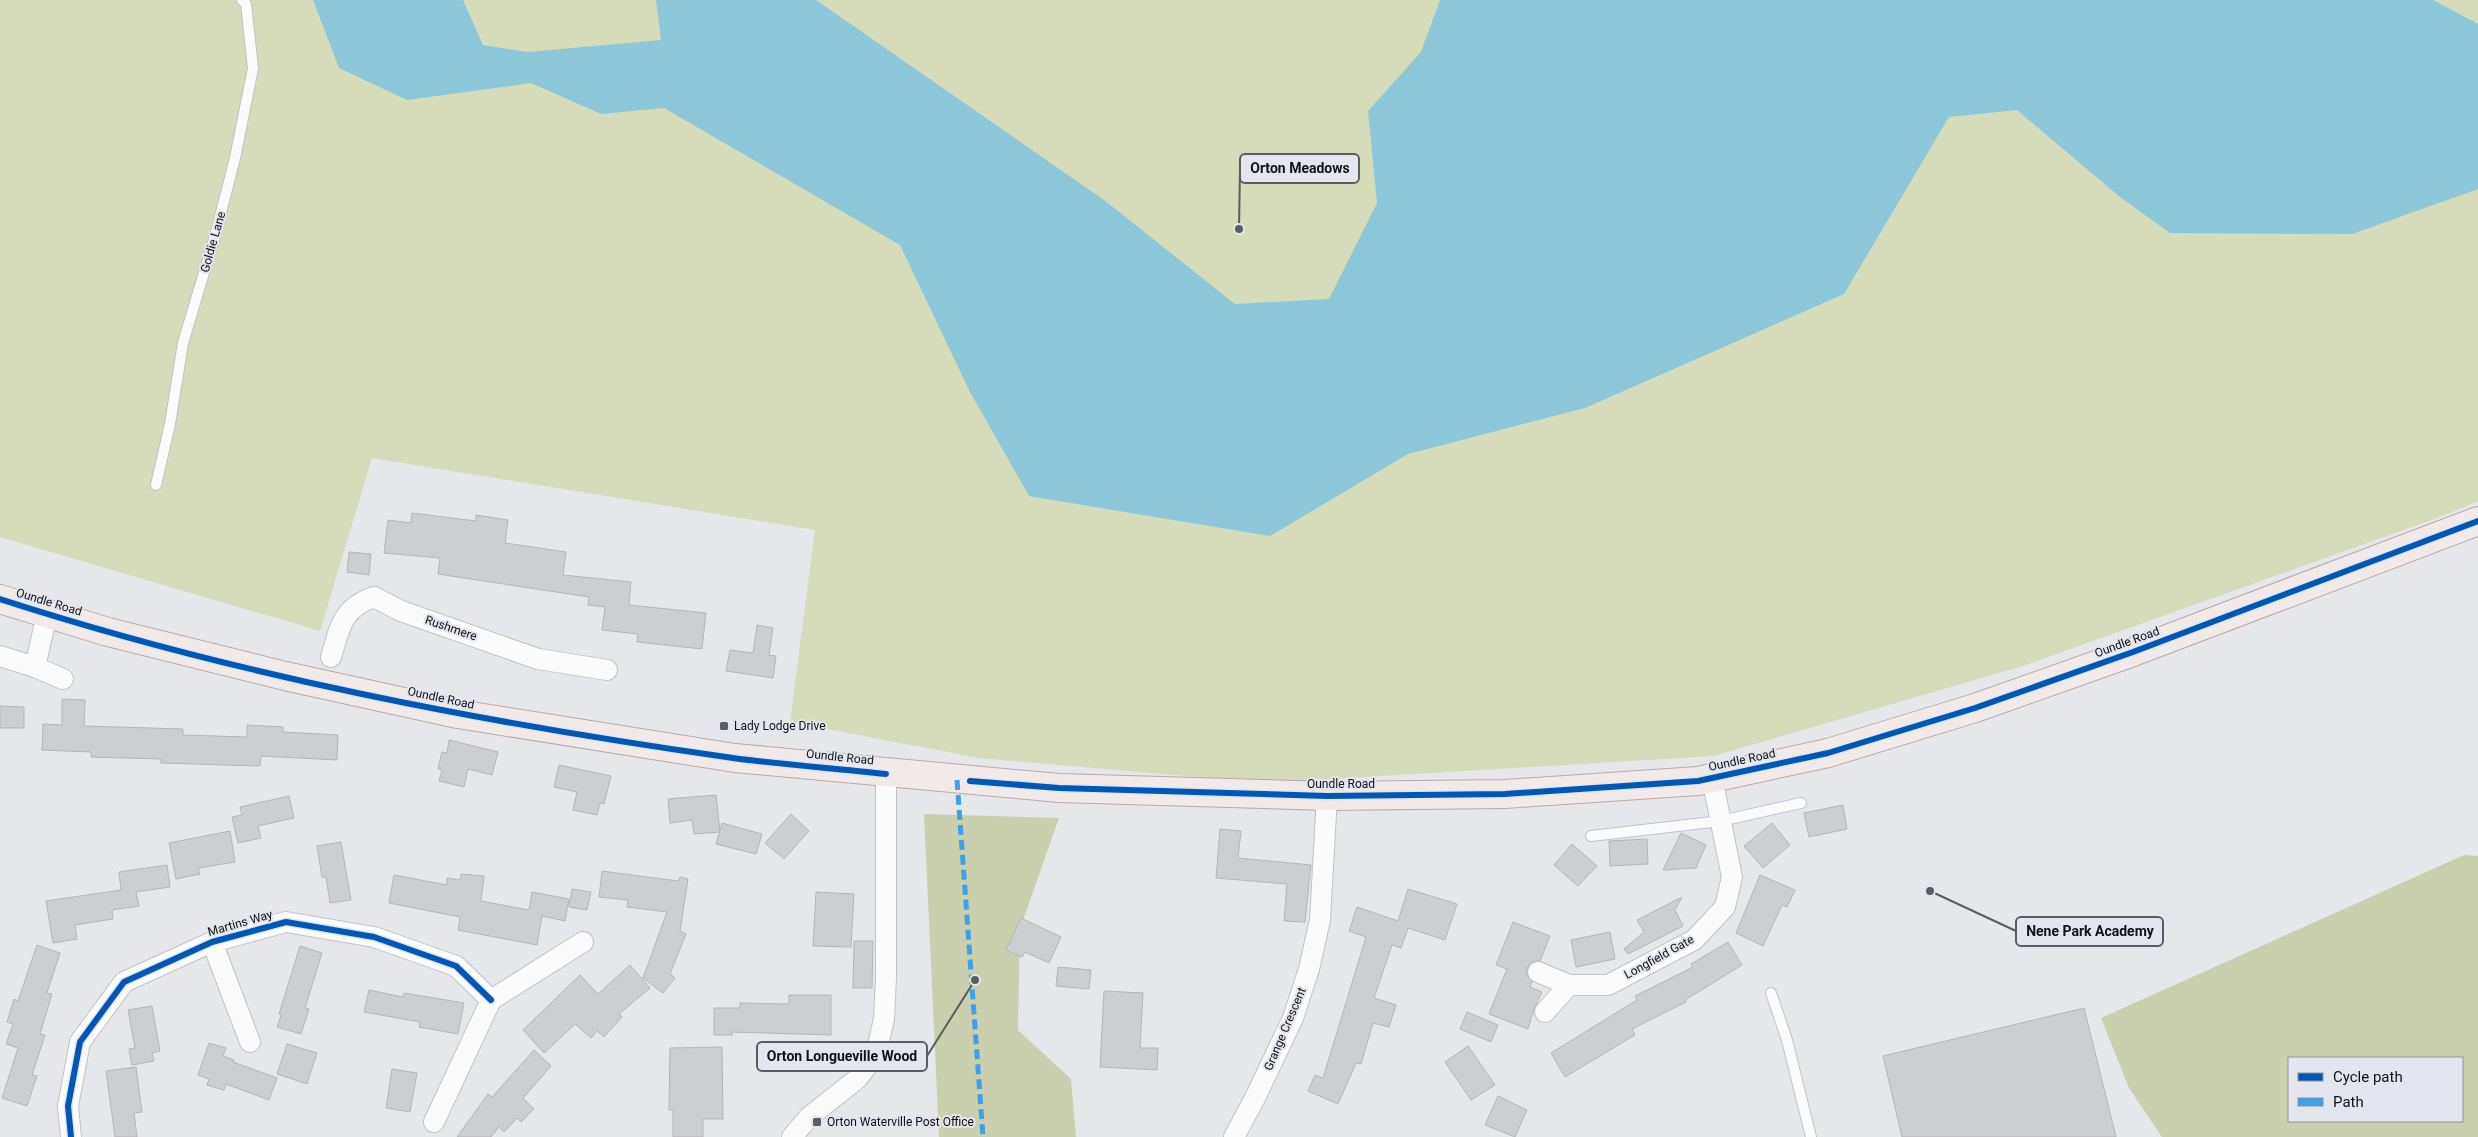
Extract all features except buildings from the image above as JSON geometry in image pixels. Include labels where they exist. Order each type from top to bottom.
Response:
[{"type":"main road","name":"Oundle Road","points":[[0,599],[108,632],[285,676],[458,714],[735,758],[886,774],[1059,788],[1327,796],[1505,794],[1698,781],[1828,753],[1975,708],[2142,649],[2455,532],[2478,521]]},
{"type":"street","name":"Rushmere","points":[[331,657],[342,621],[357,603],[374,597],[401,611],[538,659],[607,670]]},
{"type":"street","points":[[35,667],[46,614]]},
{"type":"street","points":[[0,656],[35,667],[63,679]]},
{"type":"street","points":[[792,1137],[809,1117],[857,1079],[876,1054],[884,1019],[886,978],[886,774]]},
{"type":"street","name":"Longfield Gate","points":[[1538,972],[1569,985],[1608,985],[1694,940],[1725,907],[1732,877],[1712,778]]},
{"type":"street","name":"Grange Crescent","points":[[1234,1137],[1293,1018],[1309,969],[1320,920],[1327,796]]},
{"type":"street","name":"Martins Way","points":[[71,1137],[68,1106],[80,1042],[124,982],[212,942],[286,922],[374,937],[456,966],[491,1000]]},
{"type":"street","name":"Martins Way","points":[[212,942],[250,1042]]},
{"type":"street","points":[[434,1122],[491,1000],[583,942]]},
{"type":"street","points":[[1545,1012],[1569,985]]},
{"type":"lane","name":"Goldie Lane","points":[[156,485],[170,424],[183,343],[218,227],[235,158],[253,68],[246,4],[242,0]]},
{"type":"lane","points":[[1591,836],[1721,821],[1801,803]]},
{"type":"lane","points":[[1771,993],[1787,1040],[1811,1137]]},
{"type":"green space","points":[[0,0],[2478,0],[2478,501],[2440,517],[2023,666],[1714,756],[1266,783],[979,758],[790,722],[815,530],[372,458],[320,631],[0,537]]},
{"type":"green space","points":[[924,814],[1059,818],[1020,929],[1018,1030],[1071,1079],[1076,1137],[939,1137]]},
{"type":"green space","points":[[2464,855],[2478,856],[2478,1137],[2162,1137],[2129,1088],[2101,1018]]},
{"type":"water","points":[[313,0],[463,0],[483,45],[528,52],[661,40],[656,0],[816,0],[1104,200],[1235,304],[1329,299],[1377,203],[1368,111],[1421,52],[1440,0],[2433,0],[2478,24],[2478,189],[2352,234],[2170,233],[2120,197],[2017,110],[1949,117],[1844,294],[1585,408],[1408,454],[1270,536],[1029,496],[970,392],[900,245],[664,108],[601,114],[531,83],[407,100],[339,68]]},
{"type":"marked path","points":[[957,780],[983,1137]]},
{"type":"cycle path","points":[[970,781],[1059,788],[1327,796],[1505,794],[1698,781],[1828,753],[1975,708],[2133,652],[2478,521]]},
{"type":"cycle path","points":[[0,599],[90,627],[271,674],[455,713],[733,758],[886,774]]},
{"type":"cycle path","points":[[71,1137],[68,1106],[80,1042],[124,982],[212,942],[286,922],[374,937],[456,966],[491,1000]]},
{"type":"place","name":"Orton Meadows","points":[[1239,229]]},
{"type":"place","name":"Lady Lodge Drive","points":[[724,726]]},
{"type":"place","name":"Nene Park Academy","points":[[1930,891]]},
{"type":"place","name":"Orton Longueville Wood","points":[[975,980]]},
{"type":"place","name":"Orton Waterville Post Office","points":[[817,1122]]}]
